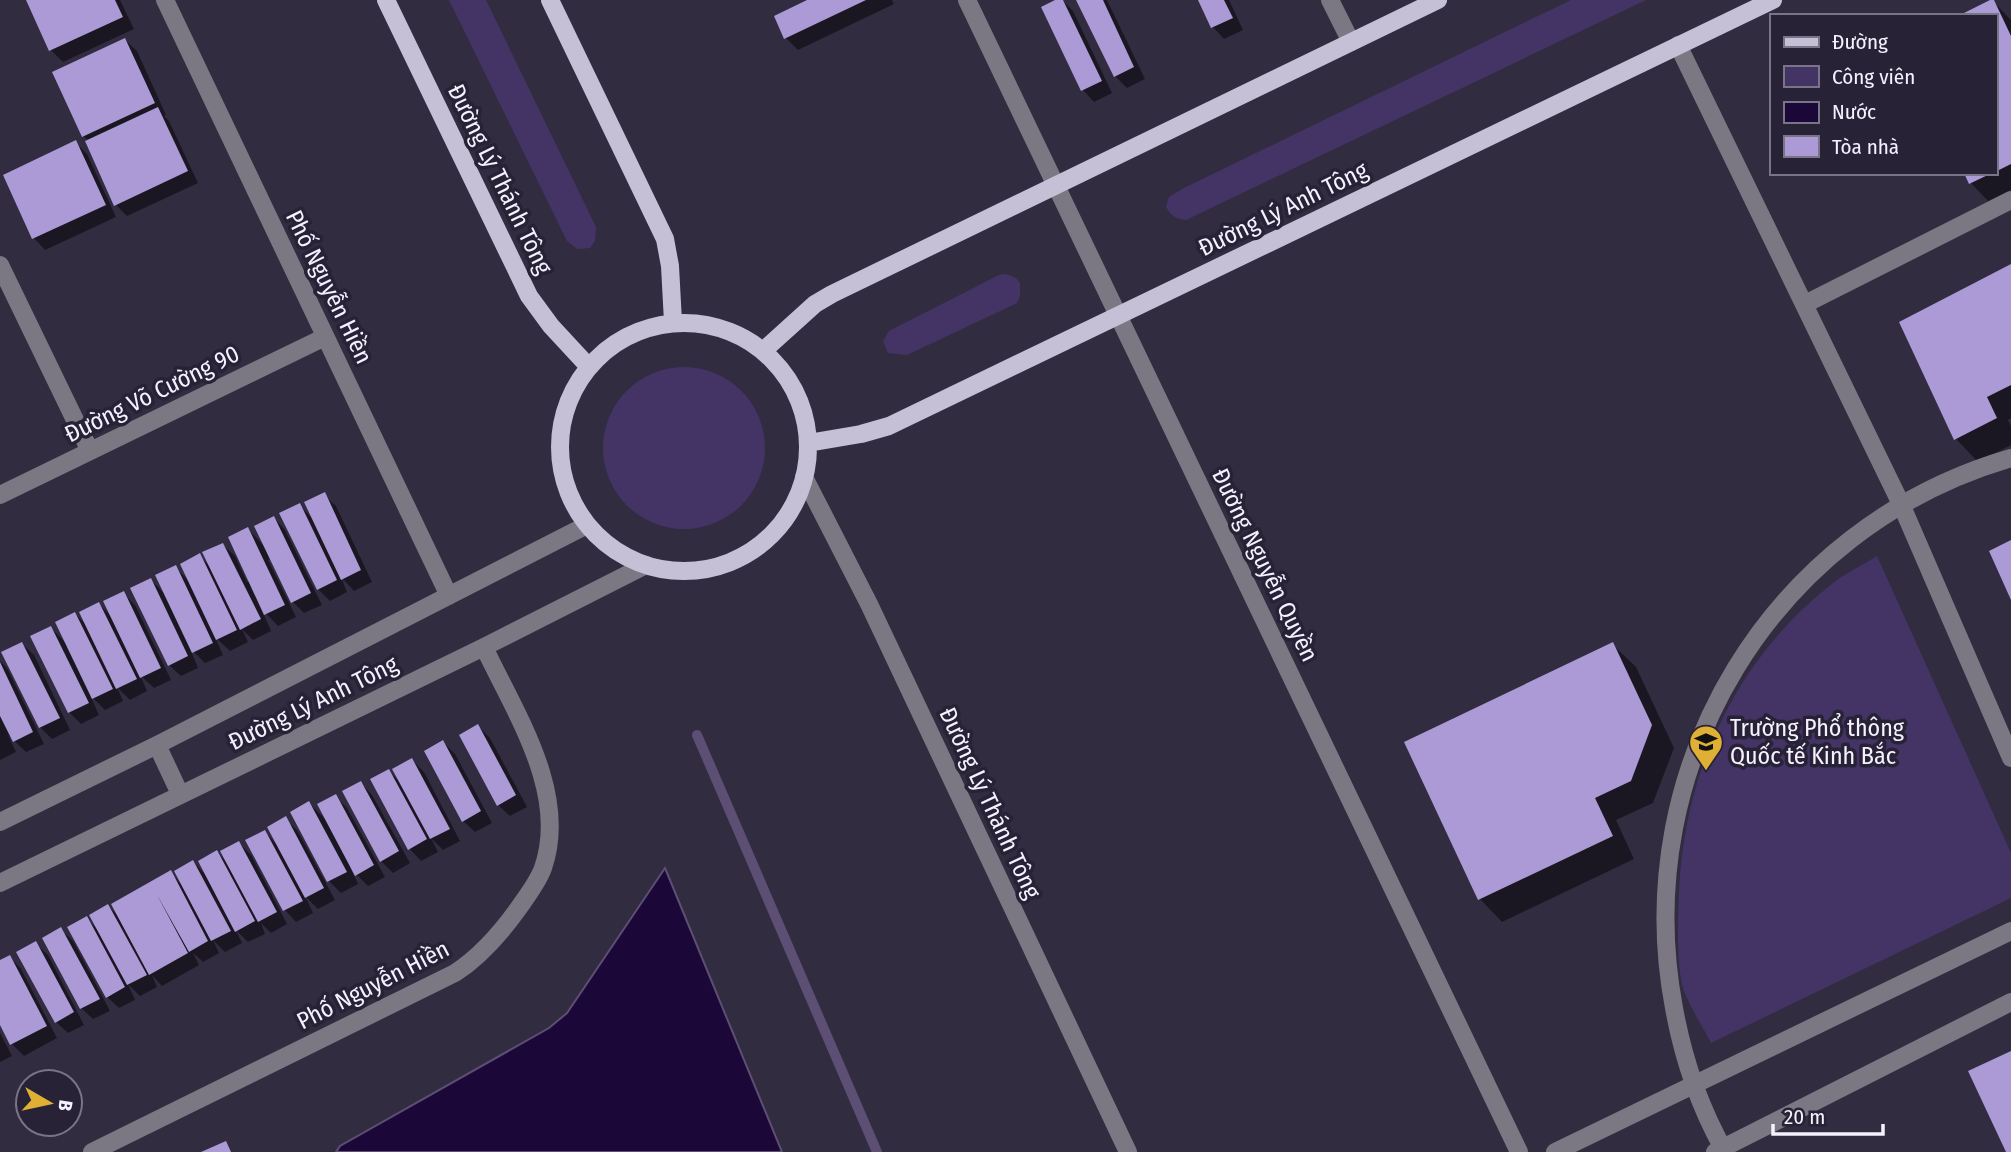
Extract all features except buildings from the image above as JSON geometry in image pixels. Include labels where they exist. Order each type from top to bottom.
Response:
[{"type":"main road","name":"Đường Lý Thánh Tông","points":[[386,0],[529,296],[551,326],[589,367]]},
{"type":"main road","points":[[550,0],[665,239],[670,266],[673,322]]},
{"type":"main road","points":[[764,350],[815,304],[832,294],[1438,0]]},
{"type":"main road","name":"Đường Lý Anh Tông","points":[[808,443],[889,426],[1773,0]]},
{"type":"main road","points":[[673,322],[714,325],[740,335],[764,350],[783,370],[797,394],[806,421],[808,443],[804,477],[797,499],[779,527],[763,543],[744,556],[702,570],[668,571],[646,565],[615,551],[587,525],[577,510],[566,485],[560,461],[560,444],[568,402],[589,367],[620,339],[646,328],[673,322]]},
{"type":"street","name":"Phố Nguyễn Hiền","points":[[164,0],[449,596]]},
{"type":"street","name":"Đường Nguyễn Quyền","points":[[967,0],[1519,1152]]},
{"type":"street","points":[[1330,0],[1351,42]]},
{"type":"street","points":[[1678,45],[1901,504],[2011,758]]},
{"type":"street","points":[[1805,304],[2011,200]]},
{"type":"street","points":[[0,265],[90,451]]},
{"type":"street","name":"Đường Võ Cường 90","points":[[0,495],[325,337]]},
{"type":"street","points":[[2011,458],[1942,483],[1901,504],[1855,535],[1812,571],[1774,612],[1741,657],[1714,705],[1692,757],[1676,810],[1667,866],[1664,921],[1668,977],[1678,1032],[1694,1084],[1721,1151],[2011,1002]]},
{"type":"street","name":"Đường Lý Thánh Tông","points":[[804,477],[869,604],[1128,1152]]},
{"type":"street","name":"Đường Lý Anh Tông","points":[[0,821],[157,746],[587,525]]},
{"type":"street","name":"Đường Lý Anh Tông","points":[[0,883],[646,565]]},
{"type":"street","name":"Phố Nguyễn Hiền","points":[[92,1152],[455,973],[484,951],[508,923],[543,869],[550,825],[542,771],[484,647]]},
{"type":"street","points":[[157,746],[180,794]]},
{"type":"street","points":[[1555,1152],[2011,931]]},
{"type":"green space","points":[[449,0],[486,0],[596,227],[595,241],[590,248],[577,249],[567,241]]},
{"type":"green space","points":[[1571,0],[1646,0],[1186,220],[1174,216],[1166,207],[1169,197],[1184,188]]},
{"type":"green space","points":[[1006,274],[1020,283],[1017,303],[907,355],[888,353],[883,341],[889,331],[999,275]]},
{"type":"green space","points":[[684,367],[715,373],[742,390],[759,417],[765,448],[759,479],[742,506],[715,523],[684,529],[653,523],[626,506],[609,479],[603,448],[609,417],[626,390],[653,373]]},
{"type":"green space","points":[[1877,556],[2011,853],[2011,898],[1711,1043],[1684,991],[1678,943],[1683,850],[1691,806],[1704,763],[1721,722],[1742,683],[1768,647],[1798,614],[1832,584]]},
{"type":"water","points":[[665,868],[782,1152],[336,1152],[340,1146],[549,1028],[567,1013]]},
{"type":"waterway","points":[[697,735],[877,1152]]},
{"type":"place","name":"Trường Phổ thông Quốc tế Kinh Bắc","points":[[1706,772]]}]
